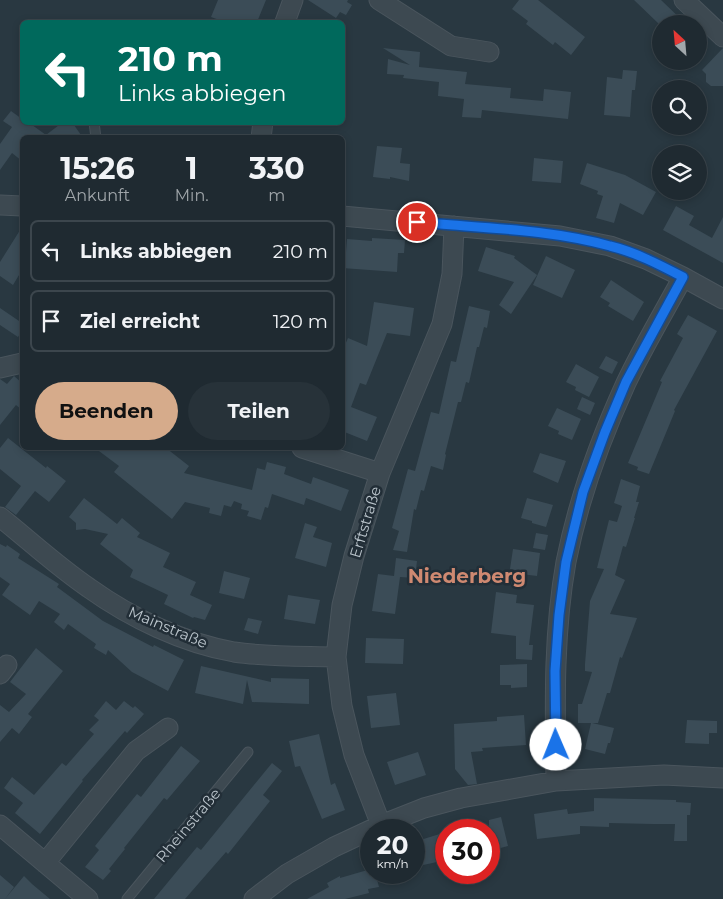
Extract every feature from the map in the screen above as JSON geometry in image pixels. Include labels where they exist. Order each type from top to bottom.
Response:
[{"type":"street","points":[[286,20],[293,0]]},
{"type":"street","points":[[379,0],[451,46],[489,52]]},
{"type":"street","points":[[684,0],[723,37]]},
{"type":"street","points":[[0,222],[11,206]]},
{"type":"street","points":[[345,216],[560,236],[610,246],[646,259],[723,299]]},
{"type":"street","name":"Erftstraße","points":[[379,819],[354,755],[342,706],[336,657],[342,605],[354,556],[380,474],[442,324],[452,274],[454,226]]},
{"type":"street","points":[[556,781],[555,671],[559,615],[566,562],[583,492],[626,382],[683,277]]},
{"type":"street","points":[[0,368],[20,363]]},
{"type":"street","points":[[308,450],[380,474]]},
{"type":"street","name":"Mainstraße","points":[[0,517],[89,588],[140,619],[192,641],[234,652],[276,656],[336,657]]},
{"type":"street","points":[[45,863],[136,751],[168,728]]},
{"type":"street","points":[[396,819],[424,808],[460,798],[556,781],[664,775],[723,778]]},
{"type":"street","points":[[0,825],[88,899]]},
{"type":"street","points":[[254,899],[287,874],[334,847],[360,835]]},
{"type":"lane","name":"Rheinstraße","points":[[127,899],[248,752]]},
{"type":"building","points":[[218,0],[266,0],[258,20],[219,20],[211,17]]},
{"type":"building","points":[[308,0],[348,0],[347,2],[352,5],[346,15],[340,12],[336,18]]},
{"type":"building","points":[[519,0],[538,0],[585,37],[571,55],[555,42],[553,45],[526,24],[528,21],[512,9]]},
{"type":"building","points":[[634,0],[661,0],[677,15],[652,15],[652,17]]},
{"type":"building","points":[[383,48],[420,52],[419,67],[467,72],[465,84],[511,88],[510,98],[543,101],[544,89],[571,92],[568,119],[482,110],[481,118],[462,117],[464,99],[438,96],[439,82],[403,78],[404,75],[387,74],[388,59],[410,65]]},
{"type":"building","points":[[723,48],[723,86],[711,86],[707,83],[706,74],[702,70],[708,70],[708,64]]},
{"type":"building","points":[[623,70],[637,71],[635,90],[632,90],[630,117],[604,115],[607,77],[622,79]]},
{"type":"building","points":[[11,111],[20,118],[20,125],[32,125],[46,135],[20,135],[20,159],[12,153],[0,170],[0,144],[12,127],[3,121]]},
{"type":"building","points":[[59,125],[74,125],[81,135],[46,135]]},
{"type":"building","points":[[377,146],[402,148],[400,163],[410,164],[409,181],[390,177],[390,179],[373,177]]},
{"type":"building","points":[[534,158],[563,161],[561,183],[532,181]]},
{"type":"building","points":[[587,163],[625,175],[652,190],[652,199],[643,215],[620,203],[614,223],[596,218],[603,196],[597,194],[598,191],[580,184]]},
{"type":"building","points":[[676,206],[694,216],[689,225],[712,238],[723,217],[723,263],[663,230]]},
{"type":"building","points":[[20,230],[20,273],[13,285],[0,276],[0,262]]},
{"type":"building","points":[[372,238],[405,240],[404,253],[398,253],[397,272],[345,268],[347,239],[372,241]]},
{"type":"building","points":[[486,247],[515,256],[514,258],[537,275],[511,314],[499,305],[514,282],[478,271]]},
{"type":"building","points":[[546,256],[575,270],[562,298],[533,285]]},
{"type":"building","points":[[611,280],[644,302],[633,321],[608,306],[610,303],[600,297]]},
{"type":"building","points":[[374,302],[414,308],[410,336],[387,333],[366,385],[360,383],[351,407],[377,417],[367,441],[345,432],[345,345],[348,338],[367,346]]},
{"type":"building","points":[[469,306],[490,311],[487,328],[484,327],[479,347],[477,347],[469,383],[466,382],[461,402],[458,402],[443,470],[431,466],[424,491],[421,490],[416,510],[414,509],[407,552],[393,550],[399,531],[392,528],[408,469],[415,471],[431,412],[439,414],[451,361],[456,362]]},
{"type":"building","points":[[0,308],[20,322],[20,334],[18,337],[0,325]]},
{"type":"building","points":[[688,315],[717,331],[674,410],[649,474],[637,470],[638,467],[628,463],[662,382],[660,381],[683,338],[677,334]]},
{"type":"building","points":[[606,356],[618,362],[612,374],[599,368]]},
{"type":"building","points":[[576,364],[599,377],[589,397],[575,390],[576,387],[566,382]]},
{"type":"building","points":[[14,376],[20,381],[20,408],[16,405],[0,425],[0,379],[7,384]]},
{"type":"building","points":[[582,397],[595,403],[590,415],[577,409]]},
{"type":"building","points":[[557,408],[581,419],[572,440],[558,434],[559,431],[548,426]]},
{"type":"building","points":[[8,438],[20,447],[20,450],[23,450],[46,468],[47,466],[66,481],[49,502],[35,491],[16,515],[5,507],[21,486],[0,469],[0,448]]},
{"type":"building","points":[[98,450],[169,450],[189,466],[184,473],[252,490],[257,468],[265,470],[267,462],[286,467],[284,474],[311,484],[313,477],[349,490],[341,511],[306,498],[304,505],[272,494],[268,508],[265,507],[261,520],[247,516],[249,511],[241,509],[242,504],[234,501],[231,507],[224,505],[221,516],[209,513],[210,508],[185,502],[172,519],[114,472],[119,466]]},
{"type":"building","points":[[540,453],[566,461],[558,483],[533,472]]},
{"type":"building","points":[[621,479],[640,486],[636,502],[639,502],[626,547],[623,546],[615,575],[625,580],[610,614],[637,618],[622,658],[620,657],[610,693],[607,693],[598,723],[592,723],[614,728],[605,754],[585,749],[591,723],[578,723],[578,704],[582,704],[592,672],[585,671],[590,601],[604,569],[597,568],[609,520],[617,522],[622,506],[614,503]]},
{"type":"building","points":[[84,498],[117,524],[122,518],[140,533],[137,537],[170,553],[163,567],[196,582],[190,595],[212,605],[205,620],[193,618],[164,604],[168,595],[130,577],[133,570],[100,544],[108,534],[85,529],[76,530],[76,523],[69,517]]},
{"type":"building","points":[[527,498],[553,505],[546,527],[521,518]]},
{"type":"building","points":[[305,523],[317,527],[313,537],[332,543],[326,567],[295,558]]},
{"type":"building","points":[[536,533],[548,535],[545,550],[533,548]]},
{"type":"building","points":[[0,544],[6,547],[7,545],[20,554],[18,558],[59,584],[57,587],[103,621],[153,647],[154,645],[184,660],[168,691],[132,672],[108,650],[106,655],[94,648],[96,644],[68,624],[64,630],[54,622],[60,614],[39,601],[30,615],[2,595],[10,584],[0,577]]},
{"type":"building","points":[[513,549],[540,553],[537,576],[521,574],[521,571],[510,569]]},
{"type":"building","points":[[396,558],[417,561],[415,578],[400,577],[395,614],[372,611],[378,574],[394,576]]},
{"type":"building","points":[[224,571],[250,578],[244,599],[219,593]]},
{"type":"building","points":[[496,592],[517,595],[516,603],[534,605],[529,645],[533,645],[532,660],[516,659],[516,636],[491,633]]},
{"type":"building","points":[[288,595],[320,600],[315,624],[284,619]]},
{"type":"building","points":[[248,618],[262,621],[258,634],[244,630]]},
{"type":"building","points":[[366,638],[404,639],[403,664],[365,663]]},
{"type":"building","points":[[36,648],[63,671],[28,714],[32,717],[19,734],[12,728],[0,742],[0,705],[9,712],[26,694],[10,682]]},
{"type":"building","points":[[527,664],[527,687],[511,688],[511,685],[500,685],[500,665]]},
{"type":"building","points":[[201,666],[271,682],[271,678],[309,679],[309,704],[252,702],[247,680],[243,704],[195,693]]},
{"type":"building","points":[[396,693],[400,725],[371,728],[367,696]]},
{"type":"building","points":[[106,701],[116,710],[124,701],[133,708],[135,706],[144,714],[127,733],[125,731],[82,780],[40,834],[15,813],[23,803],[4,788],[12,777],[34,795],[62,763],[66,766],[94,734],[89,730],[99,720],[94,716]]},
{"type":"building","points":[[524,715],[526,745],[482,748],[483,751],[471,752],[477,784],[468,785],[455,769],[454,724],[497,721],[497,717]]},
{"type":"building","points":[[687,720],[717,721],[717,733],[709,733],[709,744],[685,743]]},
{"type":"building","points":[[319,734],[331,785],[335,783],[345,810],[322,819],[300,766],[295,767],[289,741]]},
{"type":"building","points":[[181,746],[200,761],[167,800],[164,798],[124,848],[109,869],[111,871],[103,880],[85,867],[99,850],[95,846],[137,794],[141,797]]},
{"type":"building","points":[[418,752],[426,775],[395,785],[387,762]]},
{"type":"building","points":[[272,763],[282,771],[263,795],[270,801],[228,854],[226,852],[185,899],[154,899],[197,847],[201,850]]},
{"type":"building","points":[[594,798],[676,800],[676,802],[691,803],[690,815],[687,815],[687,841],[674,841],[675,824],[609,823],[609,827],[580,826],[580,834],[537,839],[534,814],[567,809],[568,814],[594,811]]},
{"type":"building","points":[[501,817],[508,846],[500,848],[500,819],[493,819]]},
{"type":"building","points":[[435,835],[435,862],[425,865],[425,839]]},
{"type":"building","points":[[360,872],[360,884],[378,884],[379,887],[368,889],[369,893],[345,899],[307,899],[329,887],[327,883],[340,876],[340,878]]},
{"type":"building","points":[[0,875],[14,887],[5,899],[0,899]]},
{"type":"building","points":[[24,876],[32,884],[50,899],[5,899]]},
{"type":"district","name":"Niederberg","points":[[467,576]]},
{"type":"route","points":[[417,222],[560,236],[610,246],[646,259],[683,277],[626,382],[583,492],[566,562],[559,615],[555,671],[556,745]]}]
